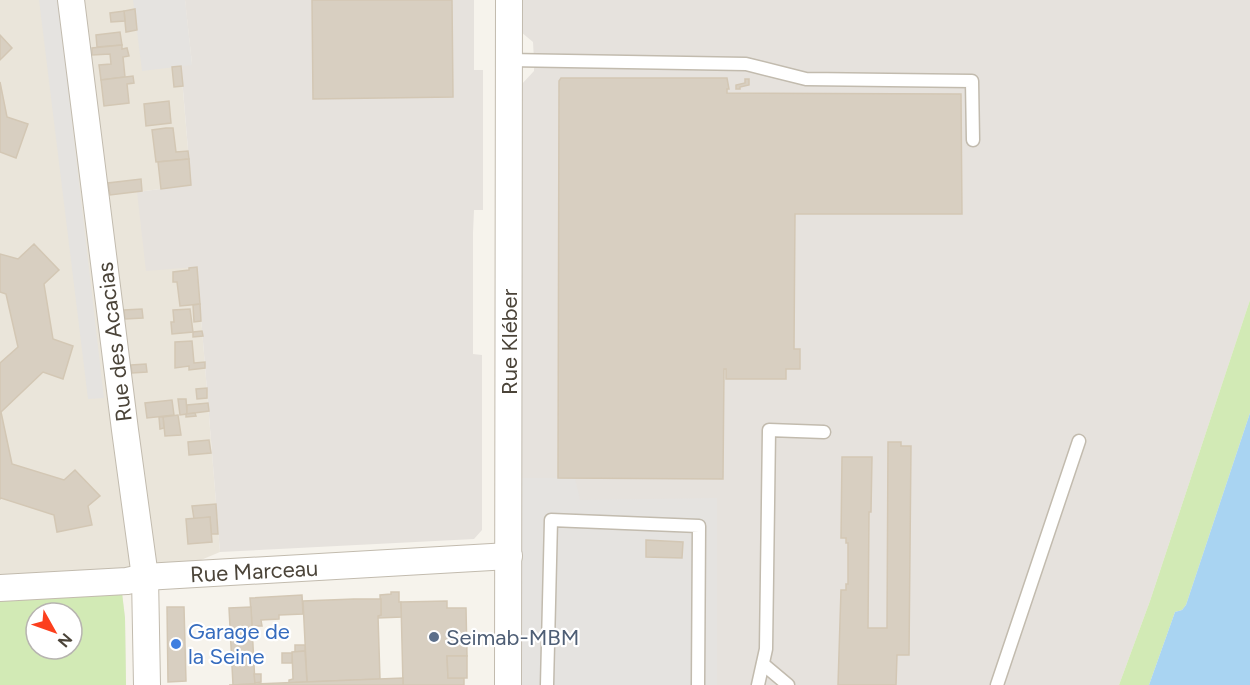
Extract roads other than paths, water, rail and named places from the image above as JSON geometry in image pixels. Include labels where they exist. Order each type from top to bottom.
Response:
[{"type":"street","name":"Rue des Acacias","points":[[70,0],[124,430],[146,577],[147,685]]},
{"type":"street","name":"Rue Kléber","points":[[508,685],[509,0]]},
{"type":"street","name":"Rue Marceau","points":[[0,588],[127,582],[146,577],[509,556]]},
{"type":"lane","points":[[508,60],[746,64],[806,79],[972,81],[973,140]]},
{"type":"lane","points":[[758,685],[766,649],[769,430],[824,432]]},
{"type":"lane","points":[[996,685],[1079,441]]},
{"type":"lane","points":[[547,685],[551,520],[699,526],[698,685]]},
{"type":"lane","points":[[763,664],[788,685]]},
{"type":"water","points":[[1250,413],[1250,685],[1149,685],[1175,612],[1182,610],[1186,605]]},
{"type":"place","name":"Seimab-MBM","points":[[434,637]]},
{"type":"place","name":"Garage de la Seine","points":[[176,644]]}]
